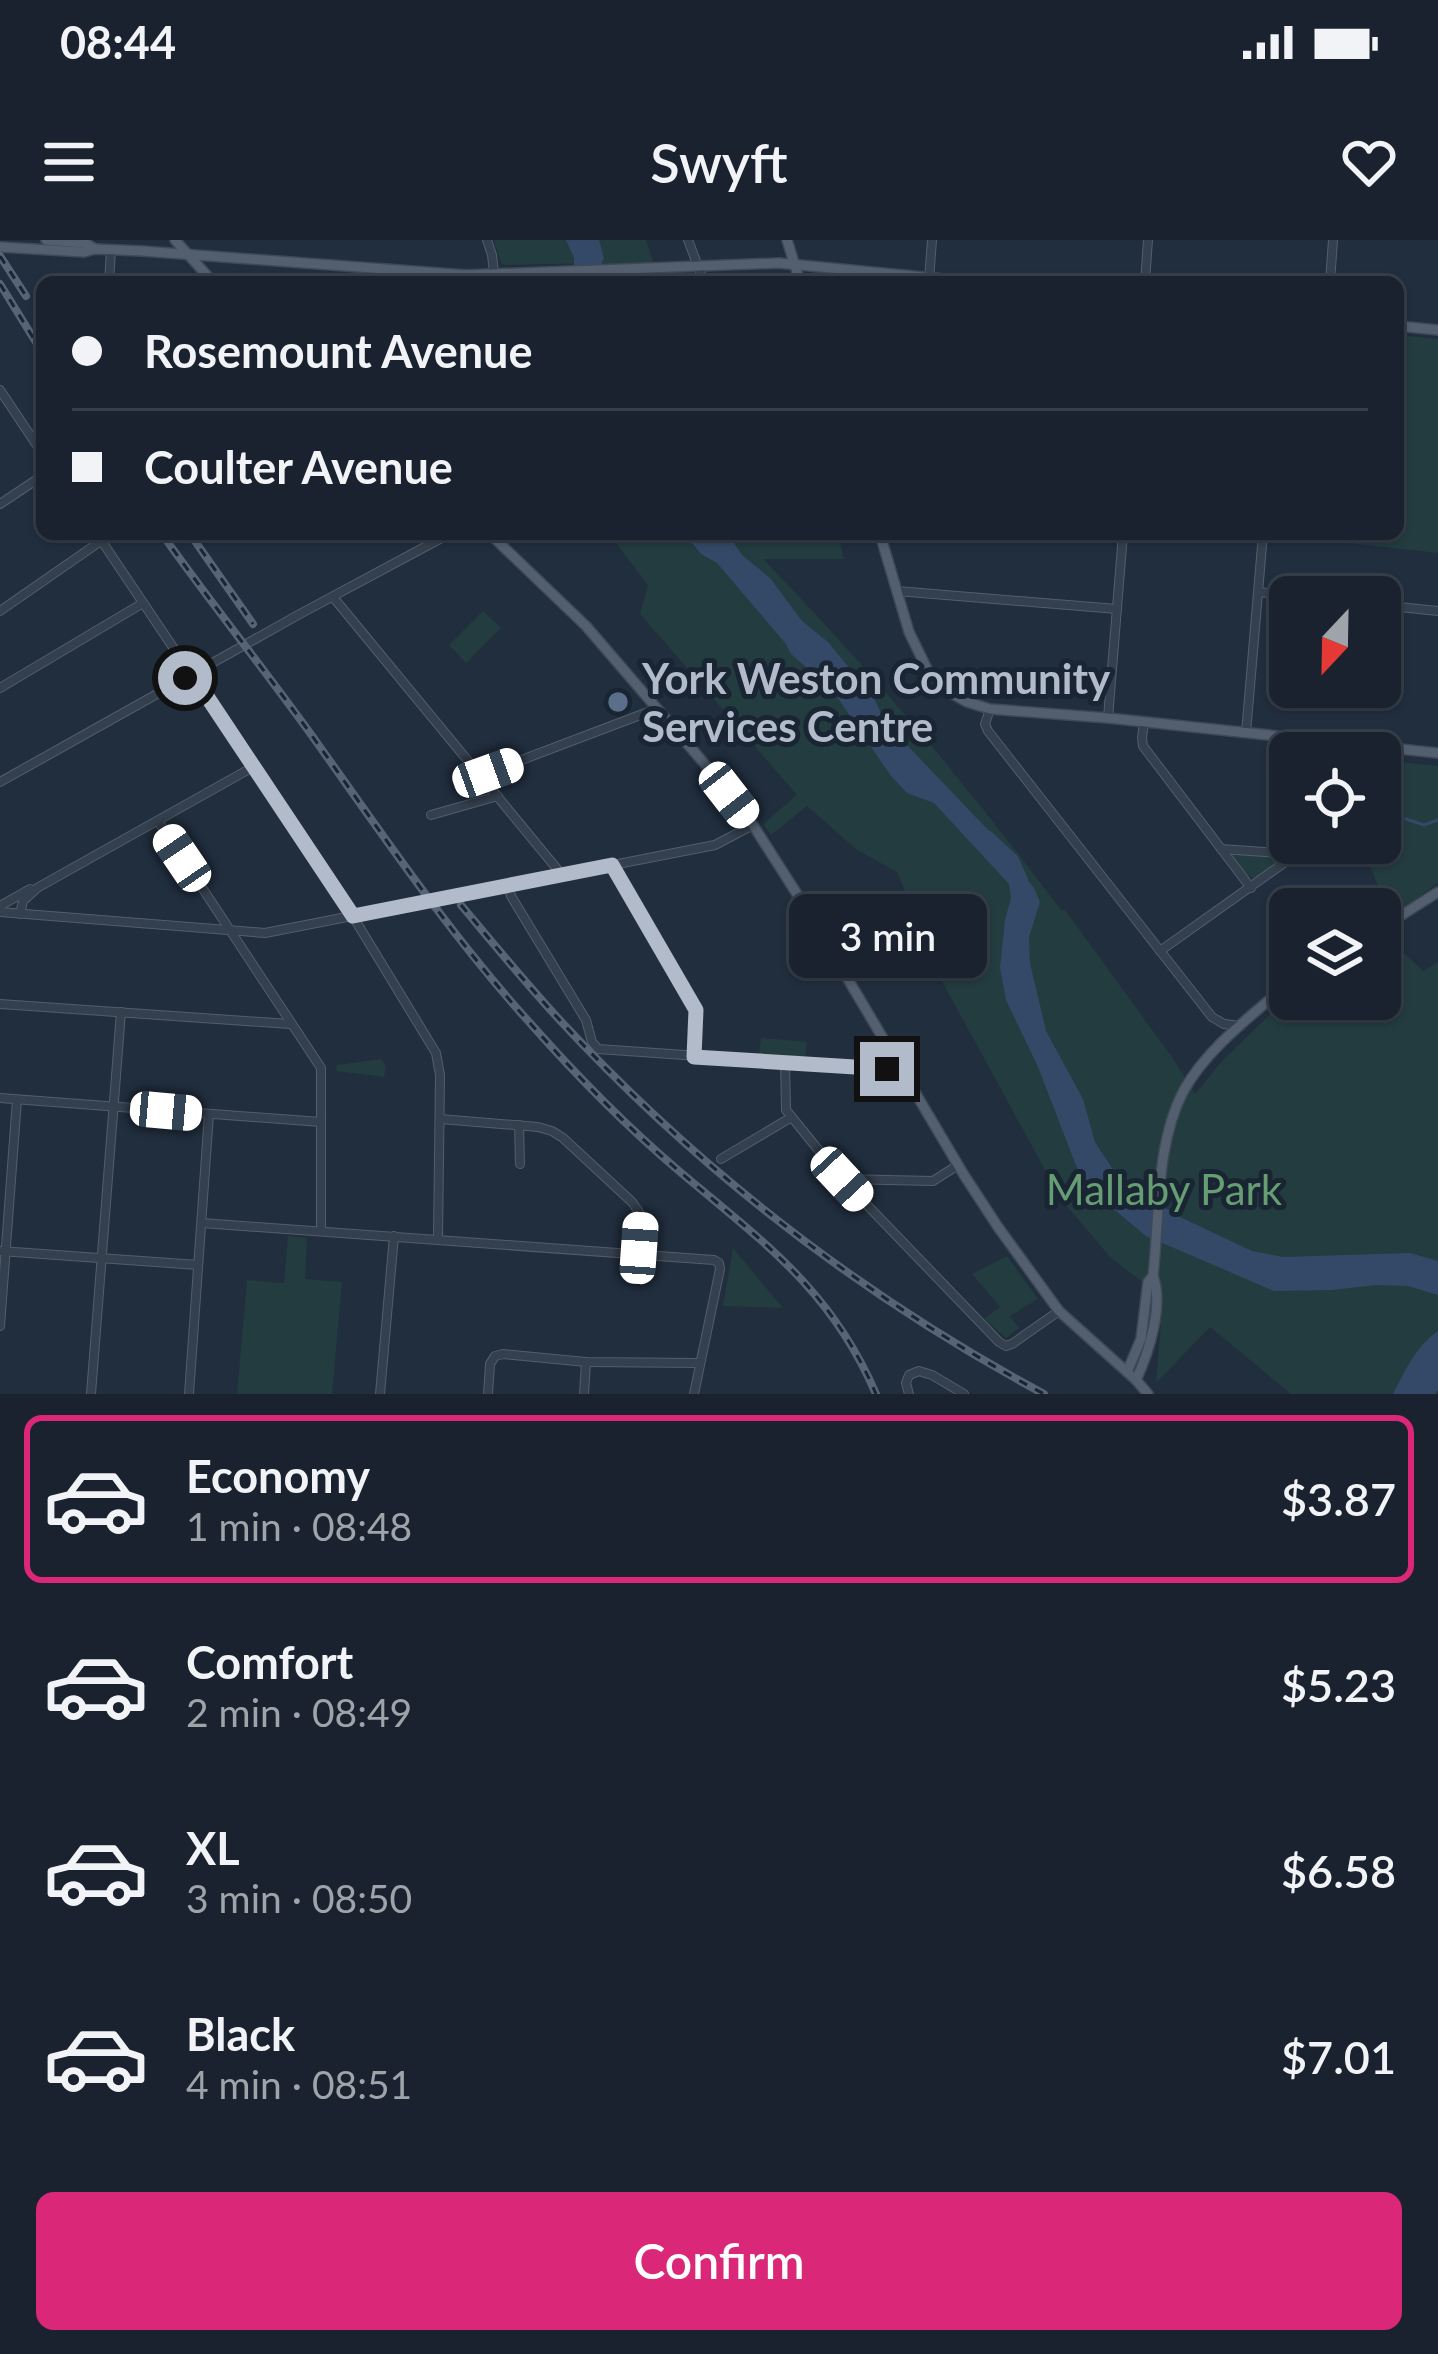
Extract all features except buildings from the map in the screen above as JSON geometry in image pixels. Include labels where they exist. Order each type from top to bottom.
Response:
[{"type":"main road","points":[[46,240],[85,243],[95,249]]},
{"type":"main road","points":[[175,240],[207,276]]},
{"type":"main road","points":[[788,240],[798,276]]},
{"type":"main road","points":[[0,247],[111,250],[456,276]]},
{"type":"main road","points":[[525,276],[795,264],[896,276]]},
{"type":"main road","points":[[1404,327],[1438,330]]},
{"type":"main road","points":[[496,540],[580,620],[753,825],[998,1227],[1059,1311],[1148,1394]]},
{"type":"main road","points":[[882,540],[909,632],[929,673],[967,702],[990,709],[1269,737]]},
{"type":"main road","points":[[1401,751],[1438,753]]},
{"type":"main road","points":[[1401,916],[1438,892]]},
{"type":"main road","points":[[1132,1376],[1148,1282],[1154,1271],[1167,1138],[1184,1090],[1269,1001]]},
{"type":"street","points":[[487,240],[494,276]]},
{"type":"street","points":[[688,240],[702,276]]},
{"type":"street","points":[[929,276],[932,240]]},
{"type":"street","points":[[1145,276],[1148,240]]},
{"type":"street","points":[[1331,276],[1334,240]]},
{"type":"street","points":[[109,276],[111,250]]},
{"type":"street","points":[[0,390],[36,444]]},
{"type":"street","points":[[0,504],[36,480]]},
{"type":"street","points":[[0,611],[97,540]]},
{"type":"street","points":[[101,540],[353,916],[436,1053],[440,1075],[438,1240]]},
{"type":"street","points":[[0,782],[437,540]]},
{"type":"street","points":[[1108,718],[1123,540]]},
{"type":"street","points":[[1246,733],[1263,540]]},
{"type":"street","points":[[895,591],[1118,609]]},
{"type":"street","points":[[1259,592],[1269,593]]},
{"type":"street","points":[[333,597],[562,875]]},
{"type":"street","points":[[0,688],[143,603]]},
{"type":"street","points":[[1401,607],[1438,611]]},
{"type":"street","points":[[482,776],[656,709]]},
{"type":"street","points":[[990,709],[988,731],[1212,1017],[1241,1026]]},
{"type":"street","points":[[1144,722],[1144,746],[1250,888]]},
{"type":"street","points":[[19,915],[22,901],[38,888],[253,767]]},
{"type":"street","points":[[431,814],[498,796]]},
{"type":"street","points":[[158,821],[322,1069],[321,1231]]},
{"type":"street","points":[[0,911],[265,933],[715,845],[753,825]]},
{"type":"street","points":[[1220,848],[1269,852]]},
{"type":"street","points":[[1160,951],[1284,864]]},
{"type":"street","points":[[612,865],[696,1010],[694,1057]]},
{"type":"street","points":[[508,886],[598,1049],[887,1069],[900,1066]]},
{"type":"street","points":[[0,911],[38,888]]},
{"type":"street","points":[[0,1004],[291,1024]]},
{"type":"street","points":[[91,1394],[121,1012]]},
{"type":"street","points":[[785,1061],[784,1100],[790,1118],[999,1342],[1006,1346],[1059,1311]]},
{"type":"street","points":[[0,1098],[321,1122]]},
{"type":"street","points":[[0,1326],[17,1100]]},
{"type":"street","points":[[189,1394],[209,1114]]},
{"type":"street","points":[[721,1159],[790,1118]]},
{"type":"street","points":[[440,1119],[538,1126],[563,1138],[639,1212],[638,1254]]},
{"type":"street","points":[[519,1125],[520,1164]]},
{"type":"street","points":[[842,1179],[933,1181],[958,1165]]},
{"type":"street","points":[[202,1222],[714,1260],[719,1263],[694,1394]]},
{"type":"street","points":[[380,1394],[394,1236]]},
{"type":"street","points":[[3,1251],[198,1265]]},
{"type":"street","points":[[488,1394],[495,1356],[700,1363]]},
{"type":"street","points":[[584,1394],[586,1362]]},
{"type":"street","points":[[909,1394],[909,1375],[919,1371],[964,1394]]},
{"type":"green space","points":[[494,240],[646,240],[658,276],[596,276],[601,263],[501,263]]},
{"type":"green space","points":[[1404,336],[1438,339],[1438,553],[1349,543],[1404,540]]},
{"type":"green space","name":"Mallaby Park","points":[[614,540],[867,540],[840,543],[844,559],[763,559],[918,730],[1065,910],[1195,1094],[1269,1015],[1269,1020],[1401,1020],[1401,950],[1423,971],[1438,962],[1438,1394],[1291,1394],[1210,1327],[1156,1383],[1163,1298],[1110,1257],[1061,1199],[944,985],[897,872],[857,850],[807,806],[771,835],[763,824],[797,795],[640,614],[648,585]]},
{"type":"green space","points":[[483,611],[501,628],[466,663],[449,645]]},
{"type":"green space","points":[[1401,762],[1438,766],[1438,883],[1401,910],[1401,888],[1381,888],[1369,864],[1401,864]]},
{"type":"green space","points":[[1232,855],[1269,856],[1269,864],[1276,864],[1255,879]]},
{"type":"green space","points":[[761,1038],[807,1042],[805,1058],[759,1055]]},
{"type":"green space","points":[[381,1059],[386,1066],[384,1077],[336,1071],[337,1065]]},
{"type":"green space","points":[[288,1236],[307,1238],[305,1279],[342,1282],[332,1394],[237,1394],[247,1280],[284,1283]]},
{"type":"green space","points":[[733,1248],[783,1308],[723,1306]]},
{"type":"green space","points":[[1007,1256],[1038,1299],[1010,1316],[1019,1328],[1006,1338],[984,1319],[1000,1307],[972,1274]]},
{"type":"water","points":[[566,240],[599,240],[604,258],[596,276],[574,276],[574,258]]},
{"type":"water","points":[[690,540],[732,540],[770,578],[802,621],[828,642],[874,698],[885,722],[991,833],[1034,888],[1040,902],[1029,937],[1030,963],[1046,1031],[1083,1099],[1095,1142],[1119,1179],[1180,1217],[1252,1251],[1283,1257],[1410,1253],[1438,1261],[1438,1295],[1408,1286],[1377,1285],[1274,1291],[1146,1236],[1098,1196],[1077,1168],[1006,1000],[1000,968],[1009,884],[934,803],[907,793],[891,776],[833,691],[791,654],[717,563]]},
{"type":"water","points":[[1438,1331],[1438,1390],[1435,1394],[1393,1394],[1417,1351]]},
{"type":"waterway","points":[[1406,819],[1424,825],[1438,820]]},
{"type":"waterway","points":[[987,836],[1013,860],[1022,880]]},
{"type":"railway","points":[[0,256],[26,296]]},
{"type":"railway","points":[[0,284],[36,342]]},
{"type":"railway","points":[[166,540],[501,990],[621,1118],[792,1270],[838,1325],[876,1394]]},
{"type":"railway","points":[[194,540],[253,624]]},
{"type":"railway","points":[[461,905],[610,1072],[724,1177],[911,1315],[1044,1394]]},
{"type":"place","name":"York Weston Community Services Centre","points":[[618,702]]},
{"type":"route","points":[[185,678],[192,675],[196,680],[353,916],[612,865],[696,1010],[694,1057],[887,1069]]}]
